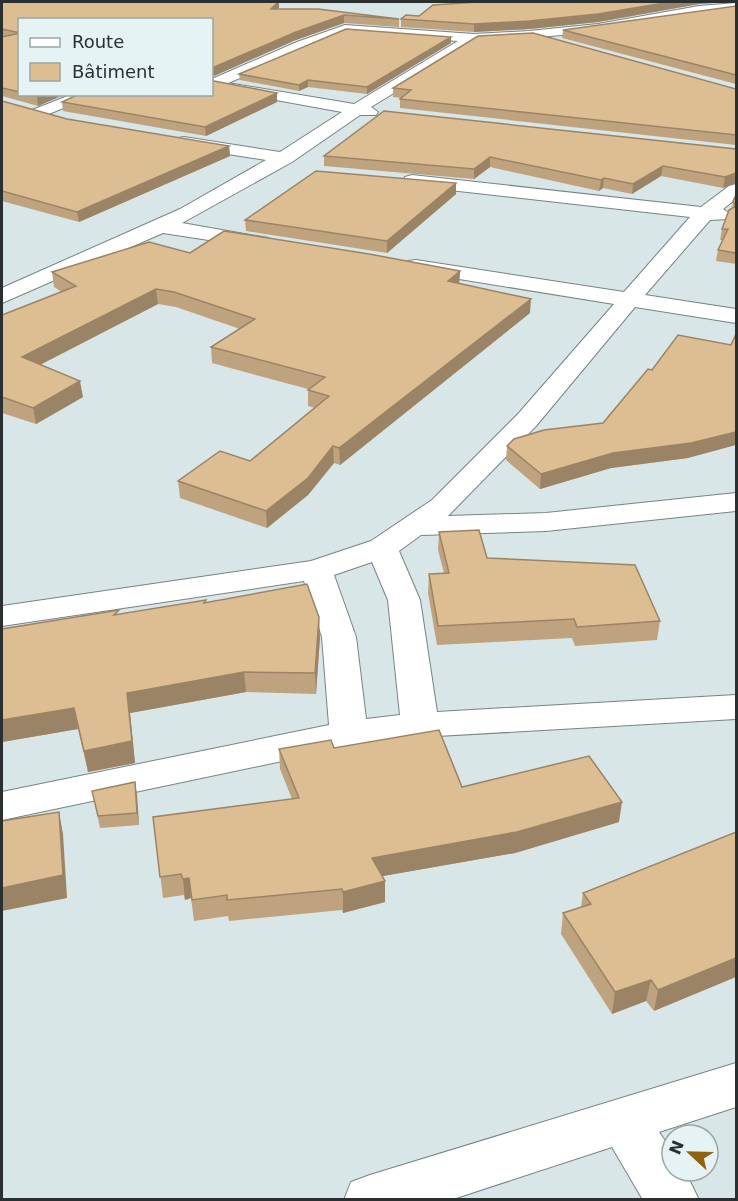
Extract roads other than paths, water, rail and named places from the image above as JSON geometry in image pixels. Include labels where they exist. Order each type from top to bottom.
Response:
[{"type":"street","points":[[393,114],[358,110],[216,83],[302,45],[345,30],[474,38],[529,35],[598,28],[699,10],[736,7]]},
{"type":"street","points":[[529,35],[569,48]]},
{"type":"street","points":[[2,296],[159,226],[267,169],[292,165],[358,110],[401,80],[474,38]]},
{"type":"street","points":[[38,113],[84,96]]},
{"type":"street","points":[[17,107],[69,121]]},
{"type":"street","points":[[172,140],[292,165]]},
{"type":"street","points":[[388,179],[736,217]]},
{"type":"street","points":[[2,616],[316,570],[382,549],[443,506],[526,420],[705,213],[736,190]]},
{"type":"street","points":[[159,226],[277,244]]},
{"type":"street","points":[[394,263],[736,316]]},
{"type":"street","points":[[417,526],[546,522],[736,502]]},
{"type":"street","points":[[382,549],[404,600],[420,725]]},
{"type":"street","points":[[316,570],[339,637],[349,734]]},
{"type":"street","points":[[2,806],[349,734],[420,725],[736,707]]},
{"type":"street","points":[[370,1200],[736,1085]]},
{"type":"street","points":[[624,1121],[674,1200]]}]
